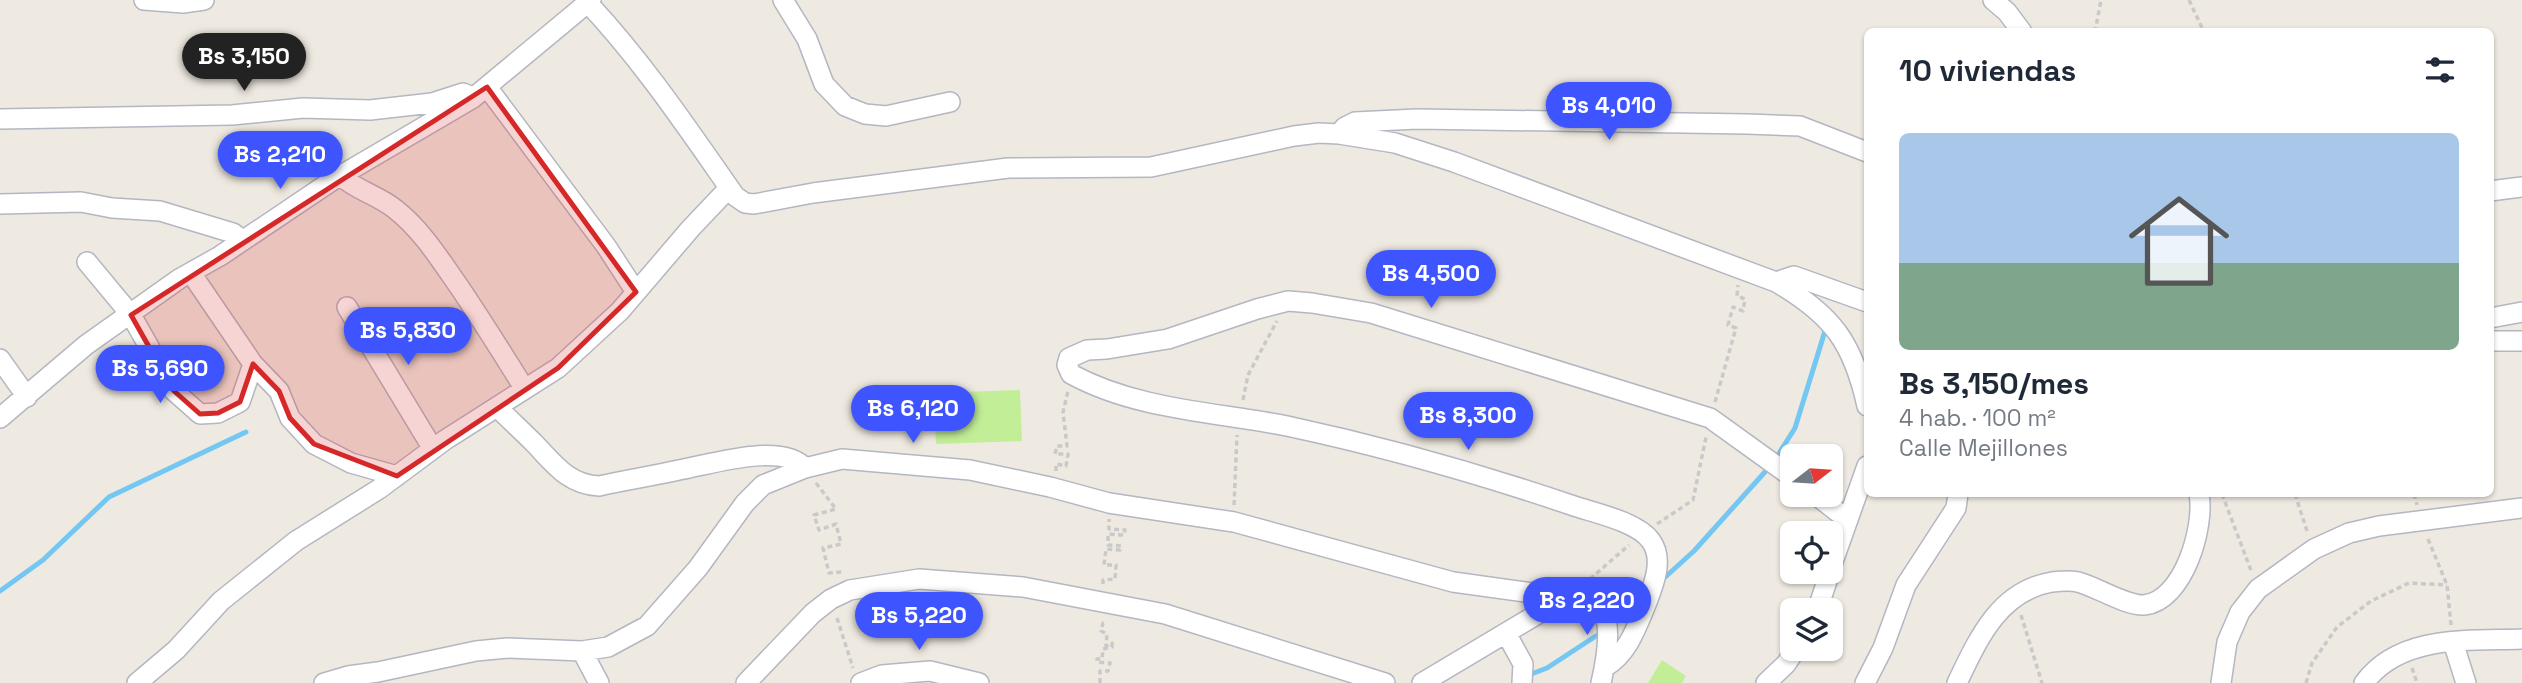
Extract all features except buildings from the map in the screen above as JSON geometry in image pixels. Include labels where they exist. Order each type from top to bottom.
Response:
[{"type":"street","points":[[144,0],[183,3],[204,0]]},
{"type":"street","points":[[783,0],[807,39],[824,84],[845,106],[864,114],[886,116],[950,102]]},
{"type":"street","points":[[1993,0],[2019,28]]},
{"type":"street","points":[[0,418],[86,345],[191,273],[341,176],[480,92],[588,1],[665,96],[735,197],[745,203],[754,204],[813,193],[1008,168],[1151,167],[1319,132],[1395,143],[1454,162],[1776,282],[1820,312],[1836,330],[1849,349],[1864,393]]},
{"type":"street","points":[[0,119],[232,115],[303,108],[390,109],[432,103],[463,93],[480,92]]},
{"type":"street","points":[[480,92],[606,246],[636,292]]},
{"type":"street","points":[[1339,134],[1355,122],[1417,119],[1800,126],[1864,151]]},
{"type":"street","points":[[341,176],[359,190],[376,196],[396,209],[413,226],[440,258],[524,388]]},
{"type":"street","points":[[2494,190],[2522,187]]},
{"type":"street","points":[[136,683],[176,650],[221,601],[296,541],[558,368],[620,311],[729,188]]},
{"type":"street","points":[[0,204],[81,202],[112,208],[160,211],[233,233],[243,240]]},
{"type":"street","points":[[87,262],[131,315],[174,391],[200,414],[218,413],[240,402],[253,364]]},
{"type":"street","points":[[191,273],[253,364],[279,391],[290,418],[314,444],[351,463],[397,476]]},
{"type":"street","points":[[1776,282],[1794,276],[1864,301]]},
{"type":"street","points":[[1603,675],[1627,646],[1657,573],[1656,555],[1651,540],[1642,533],[1621,522],[1356,441],[1200,413],[1132,397],[1075,377],[1067,365],[1069,358],[1076,353],[1168,339],[1288,301],[1371,313],[1710,418],[1780,468]]},
{"type":"street","points":[[347,307],[433,449]]},
{"type":"street","points":[[2494,317],[2522,312]]},
{"type":"street","points":[[2494,341],[2522,341]]},
{"type":"street","points":[[0,359],[27,397]]},
{"type":"street","points":[[498,408],[557,469],[586,486],[599,486],[755,455],[791,459],[804,468]]},
{"type":"street","points":[[324,683],[476,651],[507,648],[582,651],[608,647],[647,626],[698,568],[745,503],[763,485],[804,468],[842,459],[970,470],[1108,503],[1234,522],[1453,582],[1540,594],[1556,603]]},
{"type":"street","points":[[1843,534],[1864,475]]},
{"type":"street","points":[[1865,683],[1883,648],[1906,585],[1955,508],[1957,497]]},
{"type":"street","points":[[1958,683],[1984,630],[2000,609],[2015,596],[2035,585],[2075,581],[2136,605],[2147,605],[2161,599],[2181,578],[2189,561],[2198,528],[2200,497]]},
{"type":"street","points":[[1832,508],[1848,520]]},
{"type":"street","points":[[2221,683],[2227,642],[2240,612],[2258,589],[2314,550],[2349,533],[2379,526],[2522,508]]},
{"type":"street","points":[[746,683],[813,613],[831,599],[849,590],[919,579],[1023,587],[1165,614],[1385,683]]},
{"type":"street","points":[[1422,683],[1556,603],[1578,597],[1589,597],[1599,602],[1606,612],[1603,675]]},
{"type":"street","points":[[1506,633],[1523,664],[1522,683]]},
{"type":"street","points":[[2364,683],[2384,664],[2407,651],[2426,645],[2522,639]]},
{"type":"street","points":[[2453,642],[2466,683]]},
{"type":"street","points":[[582,651],[599,683]]},
{"type":"street","points":[[1766,683],[1788,665]]},
{"type":"street","points":[[858,677],[930,671],[979,683]]},
{"type":"path","points":[[2096,28],[2101,0]]},
{"type":"path","points":[[2189,0],[2202,28]]},
{"type":"path","points":[[1578,597],[1589,580],[1642,533],[1693,500],[1710,418],[1736,328],[1728,325],[1733,307],[1744,310],[1745,299],[1737,296],[1740,269]]},
{"type":"path","points":[[1063,491],[1066,473],[1056,475],[1056,464],[1066,466],[1068,454],[1055,454],[1056,446],[1067,446],[1063,412],[1065,398],[1075,377]]},
{"type":"path","points":[[804,468],[835,509],[814,515],[819,530],[836,524],[841,544],[823,548],[829,573],[850,571],[849,590]]},
{"type":"path","points":[[2223,497],[2258,589]]},
{"type":"path","points":[[2296,497],[2314,550]]},
{"type":"path","points":[[2415,497],[2421,521],[2448,585],[2453,642]]},
{"type":"path","points":[[2306,683],[2312,663],[2337,627],[2371,601],[2409,583],[2448,585]]},
{"type":"path","points":[[2015,596],[2042,683]]},
{"type":"path","points":[[831,599],[858,677]]},
{"type":"highlighted area","points":[[487,87],[636,292],[558,368],[397,476],[314,444],[290,418],[279,391],[253,364],[240,402],[218,413],[200,414],[174,391],[131,315]]},
{"type":"green space","points":[[1020,390],[1022,441],[936,444],[934,393]]},
{"type":"green space","points":[[1662,660],[1686,676],[1682,683],[1648,683]]},
{"type":"waterway","points":[[1662,580],[1694,551],[1773,463],[1795,428],[1825,331]]},
{"type":"waterway","points":[[0,591],[43,560],[109,497],[246,432]]},
{"type":"waterway","points":[[1613,625],[1639,601]]},
{"type":"waterway","points":[[1526,676],[1547,668],[1602,632]]}]
